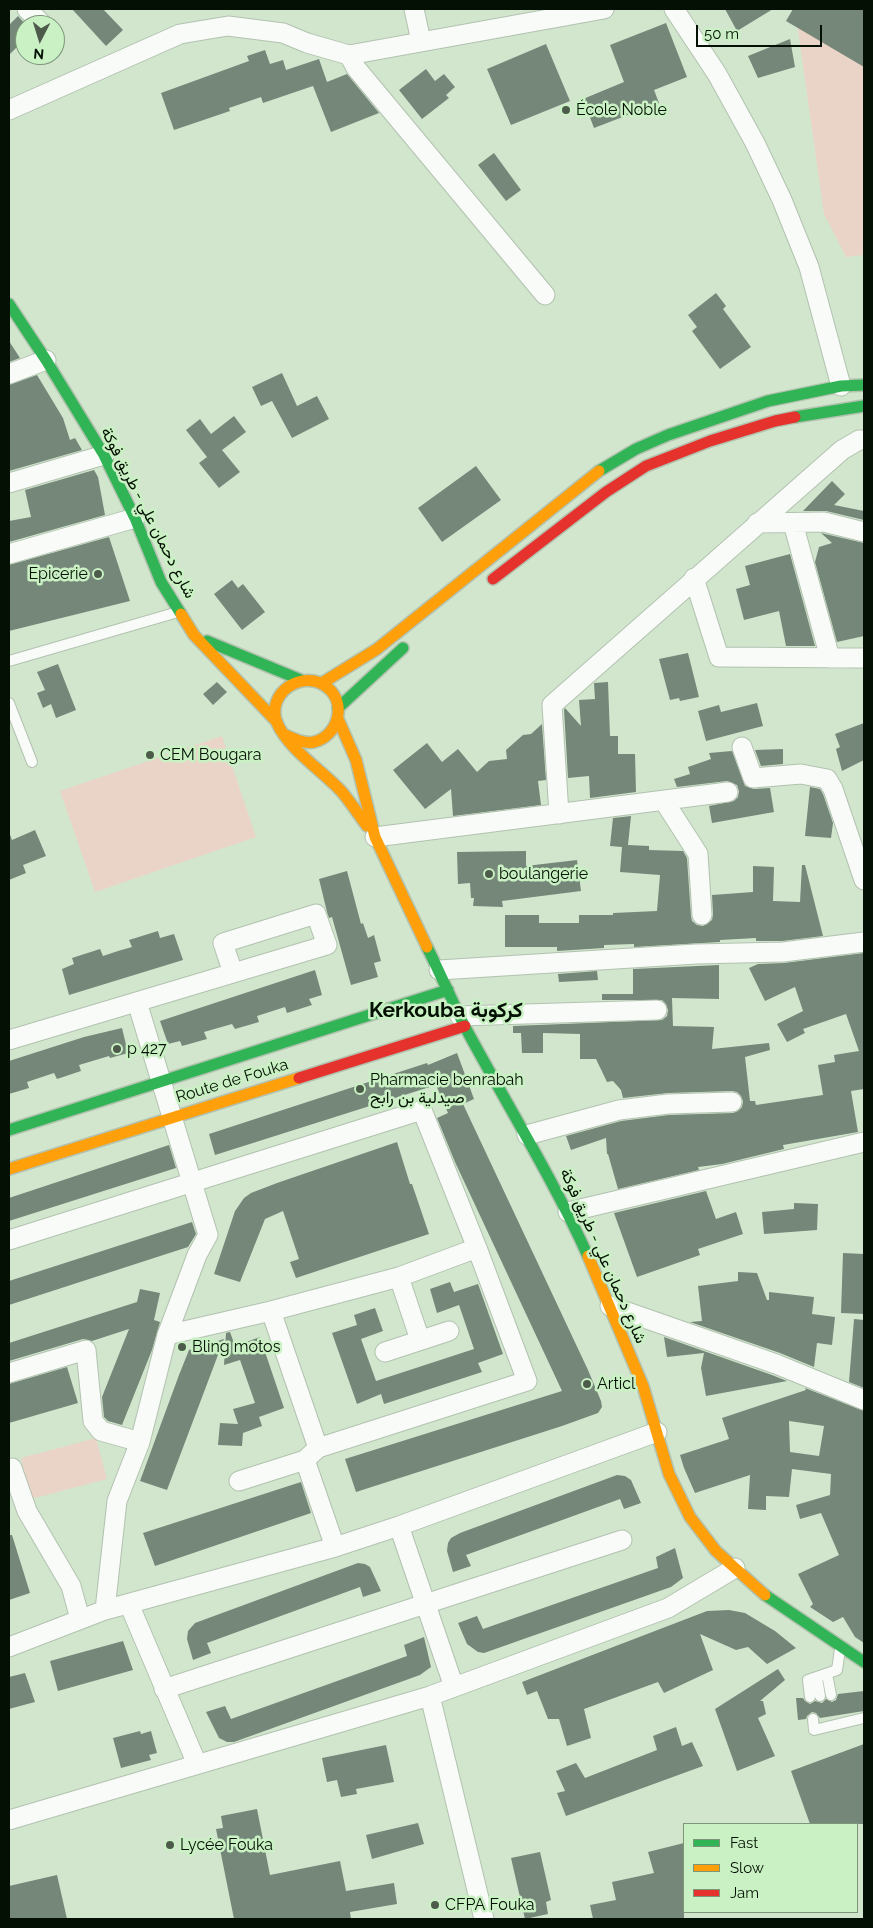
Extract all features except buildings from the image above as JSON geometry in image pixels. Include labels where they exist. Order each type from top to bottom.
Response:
[{"type":"main road","name":"شارع دحمان علي - طريق فوكة","points":[[9,304],[104,455],[135,518],[161,582],[194,635],[277,722]]},
{"type":"main road","points":[[322,683],[377,649],[564,498],[599,471],[636,449],[668,435],[768,400],[841,386],[864,384]]},
{"type":"main road","points":[[484,586],[606,492],[646,466],[710,440],[775,421],[864,406]]},
{"type":"main road","points":[[194,635],[301,680]]},
{"type":"main road","points":[[338,714],[336,698],[330,689],[322,683],[312,680],[301,680],[290,684],[279,696],[275,711],[277,722],[285,735],[294,741],[316,742],[326,737],[333,729],[338,714],[392,657],[415,639]]},
{"type":"main road","name":"شارع دحمان علي - طريق فوكة","points":[[338,714],[356,760],[362,791],[375,837],[462,1021],[528,1135],[568,1212],[643,1386],[669,1474],[690,1517],[716,1551],[759,1591],[864,1662]]},
{"type":"main road","name":"شارع دحمان علي - طريق فوكة","points":[[285,735],[342,793],[375,837]]},
{"type":"main road","name":"Route de Fouka","points":[[9,1130],[448,990]]},
{"type":"main road","name":"Route de Fouka","points":[[9,1169],[462,1021]]},
{"type":"street","points":[[414,9],[421,41]]},
{"type":"street","points":[[9,110],[180,34],[228,26],[283,34],[350,55],[604,9]]},
{"type":"street","points":[[674,9],[716,74],[751,135],[782,200],[809,267],[841,386]]},
{"type":"street","points":[[350,55],[356,68],[545,295]]},
{"type":"street","points":[[9,374],[46,360]]},
{"type":"street","points":[[559,814],[552,705],[694,578],[842,450],[859,440],[864,440]]},
{"type":"street","points":[[9,483],[104,455]]},
{"type":"street","points":[[9,554],[135,518]]},
{"type":"street","points":[[757,523],[824,522],[864,532]]},
{"type":"street","points":[[793,523],[830,658]]},
{"type":"street","points":[[694,578],[719,657],[864,658]]},
{"type":"street","points":[[742,747],[753,778],[801,774],[827,779],[833,789],[864,880]]},
{"type":"street","points":[[375,837],[728,792]]},
{"type":"street","points":[[664,801],[698,854],[702,915]]},
{"type":"street","points":[[9,1040],[233,974],[327,945],[316,914],[223,943],[233,974]]},
{"type":"street","points":[[439,970],[696,954],[783,952],[864,942]]},
{"type":"street","points":[[105,1610],[117,1501],[140,1442],[167,1335],[197,1255],[208,1235],[137,1002]]},
{"type":"street","points":[[462,1021],[657,1010]]},
{"type":"street","points":[[528,1135],[619,1110],[668,1104],[732,1102]]},
{"type":"street","points":[[9,1240],[422,1110],[527,1381],[311,1454],[239,1481]]},
{"type":"street","points":[[568,1212],[864,1142]]},
{"type":"street","points":[[167,1335],[271,1311],[399,1277],[477,1248]]},
{"type":"street","points":[[399,1277],[420,1340]]},
{"type":"street","points":[[610,1306],[776,1364],[864,1400]]},
{"type":"street","points":[[271,1311],[335,1547]]},
{"type":"street","points":[[385,1352],[448,1331]]},
{"type":"street","points":[[9,1373],[86,1350],[92,1421],[101,1431],[140,1442]]},
{"type":"street","points":[[10,1643],[105,1610],[335,1547],[399,1526],[657,1432]]},
{"type":"street","points":[[9,1469],[12,1468],[27,1511],[71,1586],[80,1619]]},
{"type":"street","points":[[399,1526],[454,1687]]},
{"type":"street","points":[[164,1689],[622,1540]]},
{"type":"street","points":[[9,1820],[430,1696],[668,1608],[735,1568]]},
{"type":"street","points":[[129,1604],[197,1764]]},
{"type":"street","points":[[430,1696],[484,1919]]},
{"type":"lane","points":[[9,661],[179,611]]},
{"type":"lane","points":[[9,703],[32,762]]},
{"type":"lane","points":[[827,1674],[820,1696],[808,1680],[836,1670],[841,1646]]},
{"type":"lane","points":[[813,1719],[814,1730],[829,1722],[864,1718]]},
{"type":"shaded area","points":[[795,9],[864,9],[864,255],[846,257],[824,214]]},
{"type":"shaded area","points":[[222,736],[256,837],[95,892],[60,791]]},
{"type":"shaded area","points":[[96,1438],[107,1479],[31,1499],[21,1458]]},
{"type":"traffic: fast","points":[[9,304],[104,455],[135,518],[161,582],[181,614]]},
{"type":"traffic: fast","points":[[599,471],[636,449],[668,435],[768,401],[841,386],[864,385]]},
{"type":"traffic: fast","points":[[795,417],[864,406]]},
{"type":"traffic: fast","points":[[207,641],[301,680]]},
{"type":"traffic: fast","points":[[338,708],[403,648]]},
{"type":"traffic: fast","points":[[427,947],[465,1027],[544,1169],[588,1256]]},
{"type":"traffic: fast","points":[[9,1130],[448,990]]},
{"type":"traffic: fast","points":[[765,1595],[864,1662]]},
{"type":"traffic: slow","points":[[322,683],[377,649],[599,471]]},
{"type":"traffic: slow","points":[[181,614],[194,635],[277,722]]},
{"type":"traffic: slow","points":[[285,735],[299,741],[314,742],[322,739],[329,733],[337,719],[338,711],[334,695],[328,688],[318,682],[308,680],[289,686],[277,702],[275,712],[277,723],[282,733],[298,751],[342,792],[367,826]]},
{"type":"traffic: slow","points":[[338,719],[356,760],[375,837],[427,947]]},
{"type":"traffic: slow","points":[[9,1169],[299,1078]]},
{"type":"traffic: slow","points":[[588,1256],[643,1386],[669,1474],[690,1517],[716,1551],[765,1595]]},
{"type":"traffic: jam","points":[[493,579],[606,492],[646,466],[710,441],[775,421],[795,417]]},
{"type":"traffic: jam","points":[[299,1078],[465,1026]]},
{"type":"place","name":"École Noble","points":[[566,110]]},
{"type":"place","name":"Epicerie","points":[[98,574]]},
{"type":"place","name":"CEM Bougara","points":[[150,755]]},
{"type":"place","name":"boulangerie","points":[[489,874]]},
{"type":"place","name":"p 427","points":[[117,1049]]},
{"type":"place","name":"Pharmacie benrabah صيدلية بن رابح","points":[[360,1089]]},
{"type":"place","name":"Bling motos","points":[[182,1347]]},
{"type":"place","name":"Articl","points":[[587,1384]]},
{"type":"place","name":"Lycée Fouka","points":[[170,1845]]},
{"type":"place","name":"CFPA Fouka","points":[[435,1905]]},
{"type":"district","name":"Kerkouba كركوبة","points":[[446,1011]]}]
